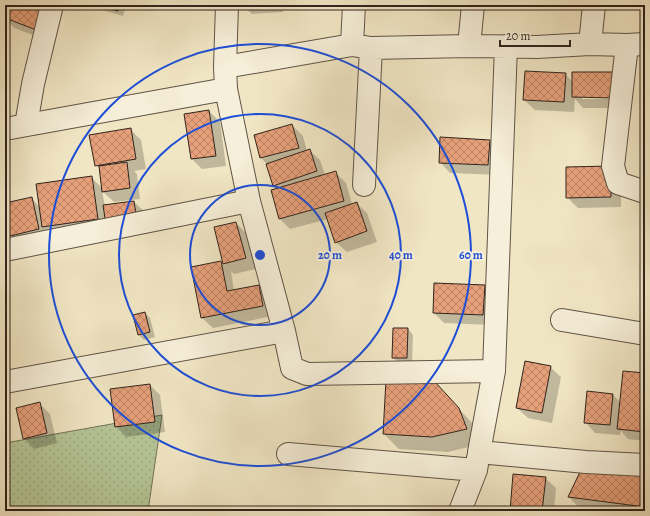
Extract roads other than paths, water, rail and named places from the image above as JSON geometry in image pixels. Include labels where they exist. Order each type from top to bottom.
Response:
[{"type":"street","points":[[26,125],[33,84],[52,5]]},
{"type":"street","points":[[227,5],[225,67],[226,89],[249,202],[284,331],[292,368],[307,374],[494,372]]},
{"type":"street","points":[[354,5],[361,46],[364,185]]},
{"type":"street","points":[[469,46],[473,5]]},
{"type":"street","points":[[590,44],[594,5]]},
{"type":"street","points":[[225,67],[361,46],[537,47],[590,44],[636,44],[613,166],[618,183],[645,192]]},
{"type":"street","points":[[460,511],[478,461],[494,372],[506,46]]},
{"type":"street","points":[[5,129],[226,89]]},
{"type":"street","points":[[5,250],[249,202]]},
{"type":"street","points":[[562,320],[645,334]]},
{"type":"street","points":[[5,382],[284,331]]},
{"type":"street","points":[[288,454],[645,465]]}]
